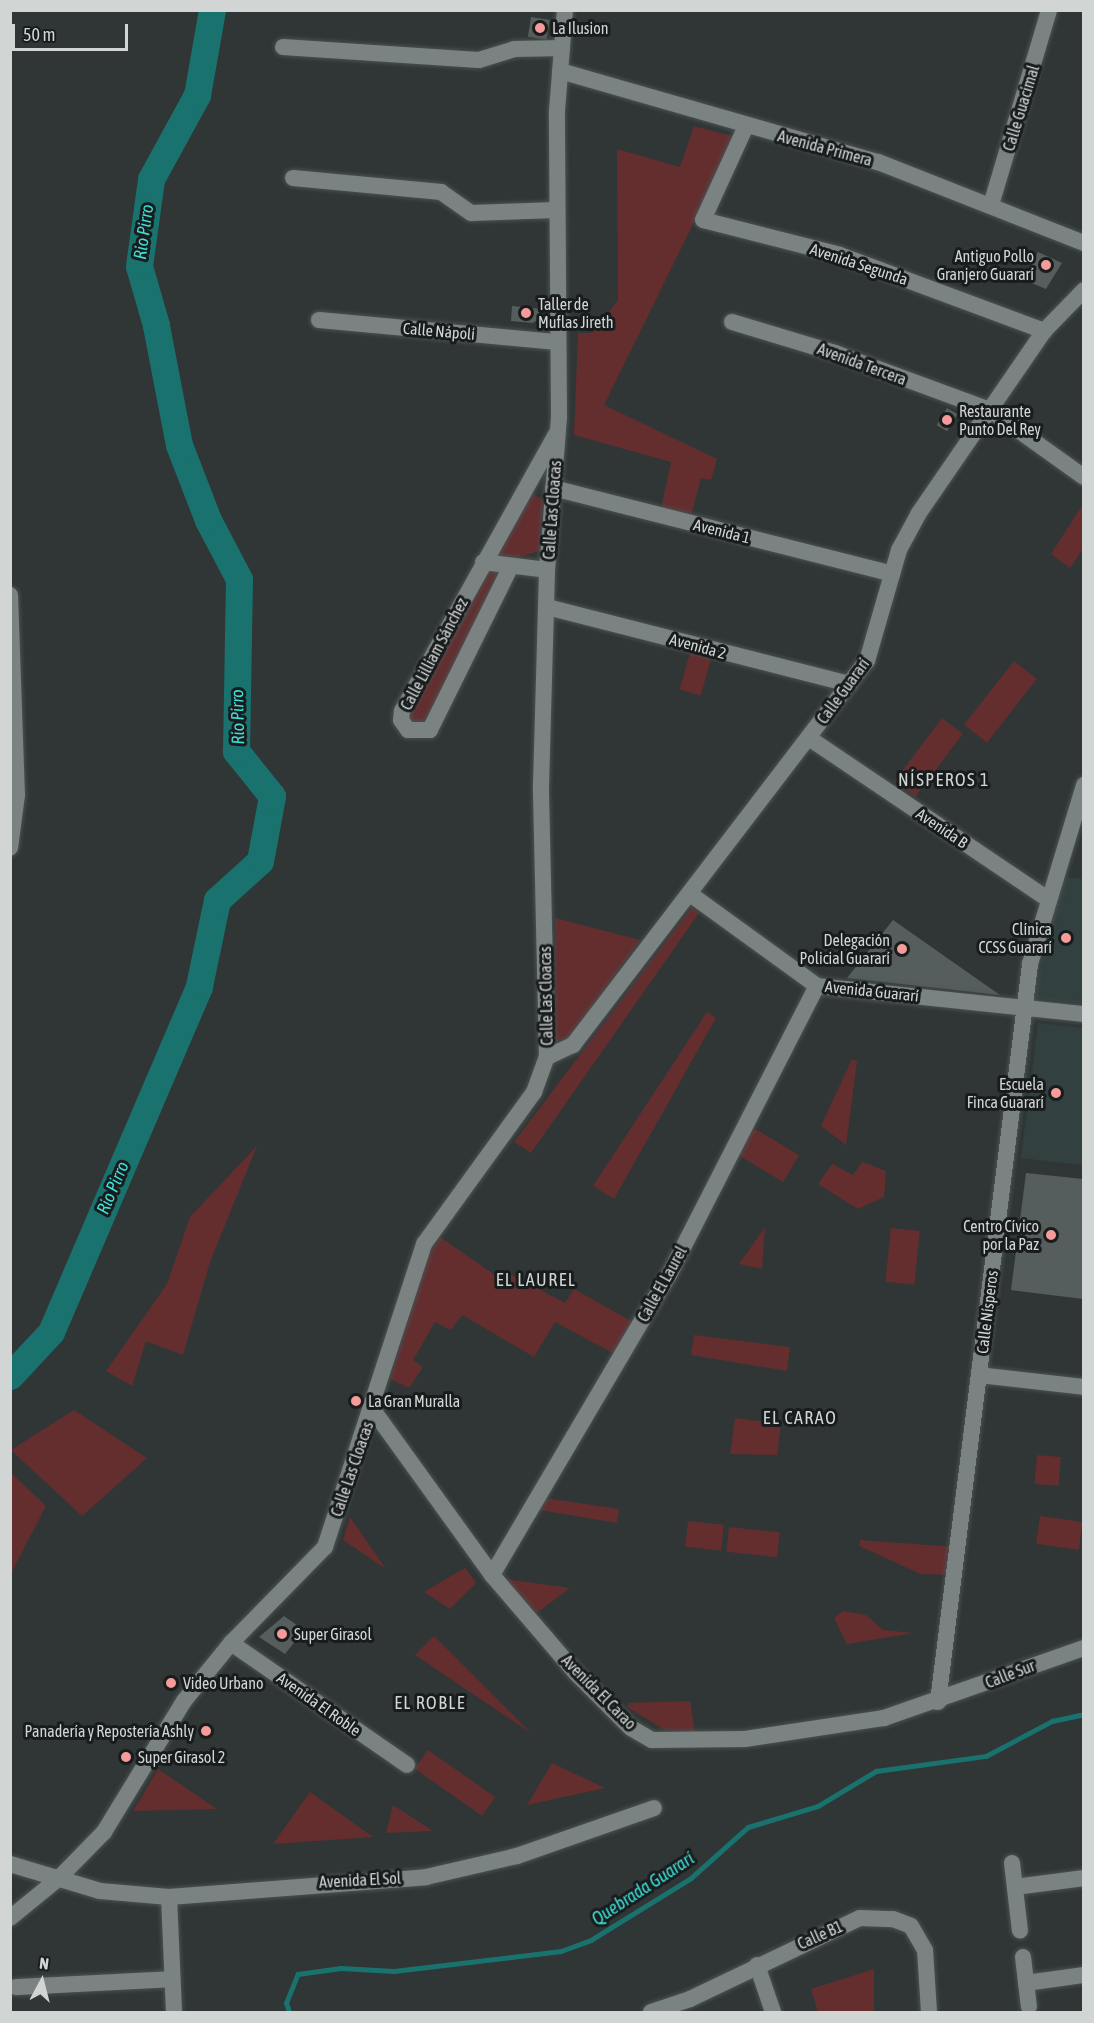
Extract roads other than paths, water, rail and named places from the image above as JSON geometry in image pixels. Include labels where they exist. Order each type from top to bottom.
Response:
[{"type":"street","name":"Calle Las Cloacas","points":[[10,1918],[58,1879],[104,1832],[184,1701],[231,1643],[325,1547],[373,1410],[424,1244],[534,1092],[547,1057],[541,786],[547,570],[558,431],[556,210],[560,71],[565,10]]},
{"type":"street","name":"Calle Guacimal","points":[[991,205],[1049,10]]},
{"type":"street","points":[[283,47],[479,60],[514,49],[562,48]]},
{"type":"street","name":"Avenida Primera","points":[[560,71],[878,162],[1083,243]]},
{"type":"street","name":"Avenida Segunda","points":[[746,126],[703,220],[840,255],[1044,331]]},
{"type":"street","points":[[293,178],[441,192],[471,213],[556,210]]},
{"type":"street","name":"Calle Guararí","points":[[547,1057],[573,1045],[849,684],[876,642],[892,574],[919,513],[1044,331],[1083,290]]},
{"type":"street","name":"Calle Nápoli","points":[[319,320],[558,342]]},
{"type":"street","name":"Avenida Tercera","points":[[732,322],[835,353],[990,410],[1083,477]]},
{"type":"street","name":"Calle Lilliam Sánchez","points":[[511,566],[430,730],[408,730],[401,720],[402,711],[558,431]]},
{"type":"street","name":"Avenida 1","points":[[552,488],[892,574]]},
{"type":"street","points":[[483,562],[547,570]]},
{"type":"street","points":[[10,595],[17,795],[10,848]]},
{"type":"street","name":"Avenida 2","points":[[547,607],[849,684]]},
{"type":"street","name":"Avenida B","points":[[809,738],[1046,898]]},
{"type":"street","name":"Calle Nísperos","points":[[938,1701],[1026,1007],[1046,898],[1083,785]]},
{"type":"street","name":"Avenida Guararí","points":[[690,894],[817,986],[1083,1014]]},
{"type":"street","name":"Calle El Laurel","points":[[492,1575],[670,1273],[817,986]]},
{"type":"street","points":[[979,1375],[1083,1387]]},
{"type":"street","name":"Avenida El Carao","points":[[373,1410],[492,1575],[577,1674],[631,1728],[652,1740],[745,1739],[884,1718],[938,1701]]},
{"type":"street","name":"Avenida El Roble","points":[[231,1643],[407,1765]]},
{"type":"street","name":"Calle Sur","points":[[938,1701],[1083,1648]]},
{"type":"street","name":"Avenida El Sol","points":[[10,1864],[100,1891],[169,1897],[426,1877],[517,1856],[654,1808]]},
{"type":"street","points":[[1012,1863],[1020,1931]]},
{"type":"street","points":[[1015,1887],[1083,1878]]},
{"type":"street","points":[[169,1897],[174,2013]]},
{"type":"street","name":"Calle B1","points":[[651,2013],[690,1999],[757,1965],[860,1918],[893,1919],[911,1926],[925,1950],[929,2013]]},
{"type":"street","points":[[1023,1957],[1029,2007]]},
{"type":"street","points":[[757,1965],[773,2013]]},
{"type":"street","points":[[1026,1983],[1083,1975]]},
{"type":"street","points":[[15,1988],[172,1979]]},
{"type":"waterway","name":"Rio Pirro","points":[[10,1376],[51,1332],[199,986],[217,900],[260,861],[272,796],[236,751],[239,579],[208,520],[179,445],[156,325],[139,266],[151,179],[197,95],[212,10]]},
{"type":"waterway","name":"Quebrada Guararí","points":[[289,2012],[286,2003],[298,1974],[341,1968],[394,1971],[561,1951],[591,1940],[691,1878],[748,1827],[818,1806],[876,1771],[986,1756],[1052,1721],[1084,1714]]},
{"type":"place","name":"La Ilusion","points":[[540,28]]},
{"type":"place","name":"Antiguo Pollo Granjero Guararí","points":[[1046,265]]},
{"type":"place","name":"Taller de Muflas Jireth","points":[[526,313]]},
{"type":"place","name":"Restaurante Punto Del Rey","points":[[947,420]]},
{"type":"place","name":"Clínica CCSS Guararí","points":[[1066,938]]},
{"type":"place","name":"Delegación Policial Guararí","points":[[902,949]]},
{"type":"place","name":"Escuela Finca Guararí","points":[[1056,1093]]},
{"type":"place","name":"Centro Cívico por la Paz","points":[[1051,1235]]},
{"type":"place","name":"La Gran Muralla","points":[[356,1401]]},
{"type":"place","name":"Super Girasol","points":[[282,1634]]},
{"type":"place","name":"Video Urbano","points":[[171,1683]]},
{"type":"place","name":"Panadería y Repostería Ashly","points":[[206,1731]]},
{"type":"place","name":"Super Girasol 2","points":[[126,1757]]},
{"type":"district","name":"NÍSPEROS 1","points":[[944,780]]},
{"type":"district","name":"EL LAUREL","points":[[536,1280]]},
{"type":"district","name":"EL CARAO","points":[[800,1418]]},
{"type":"district","name":"EL ROBLE","points":[[430,1703]]}]
